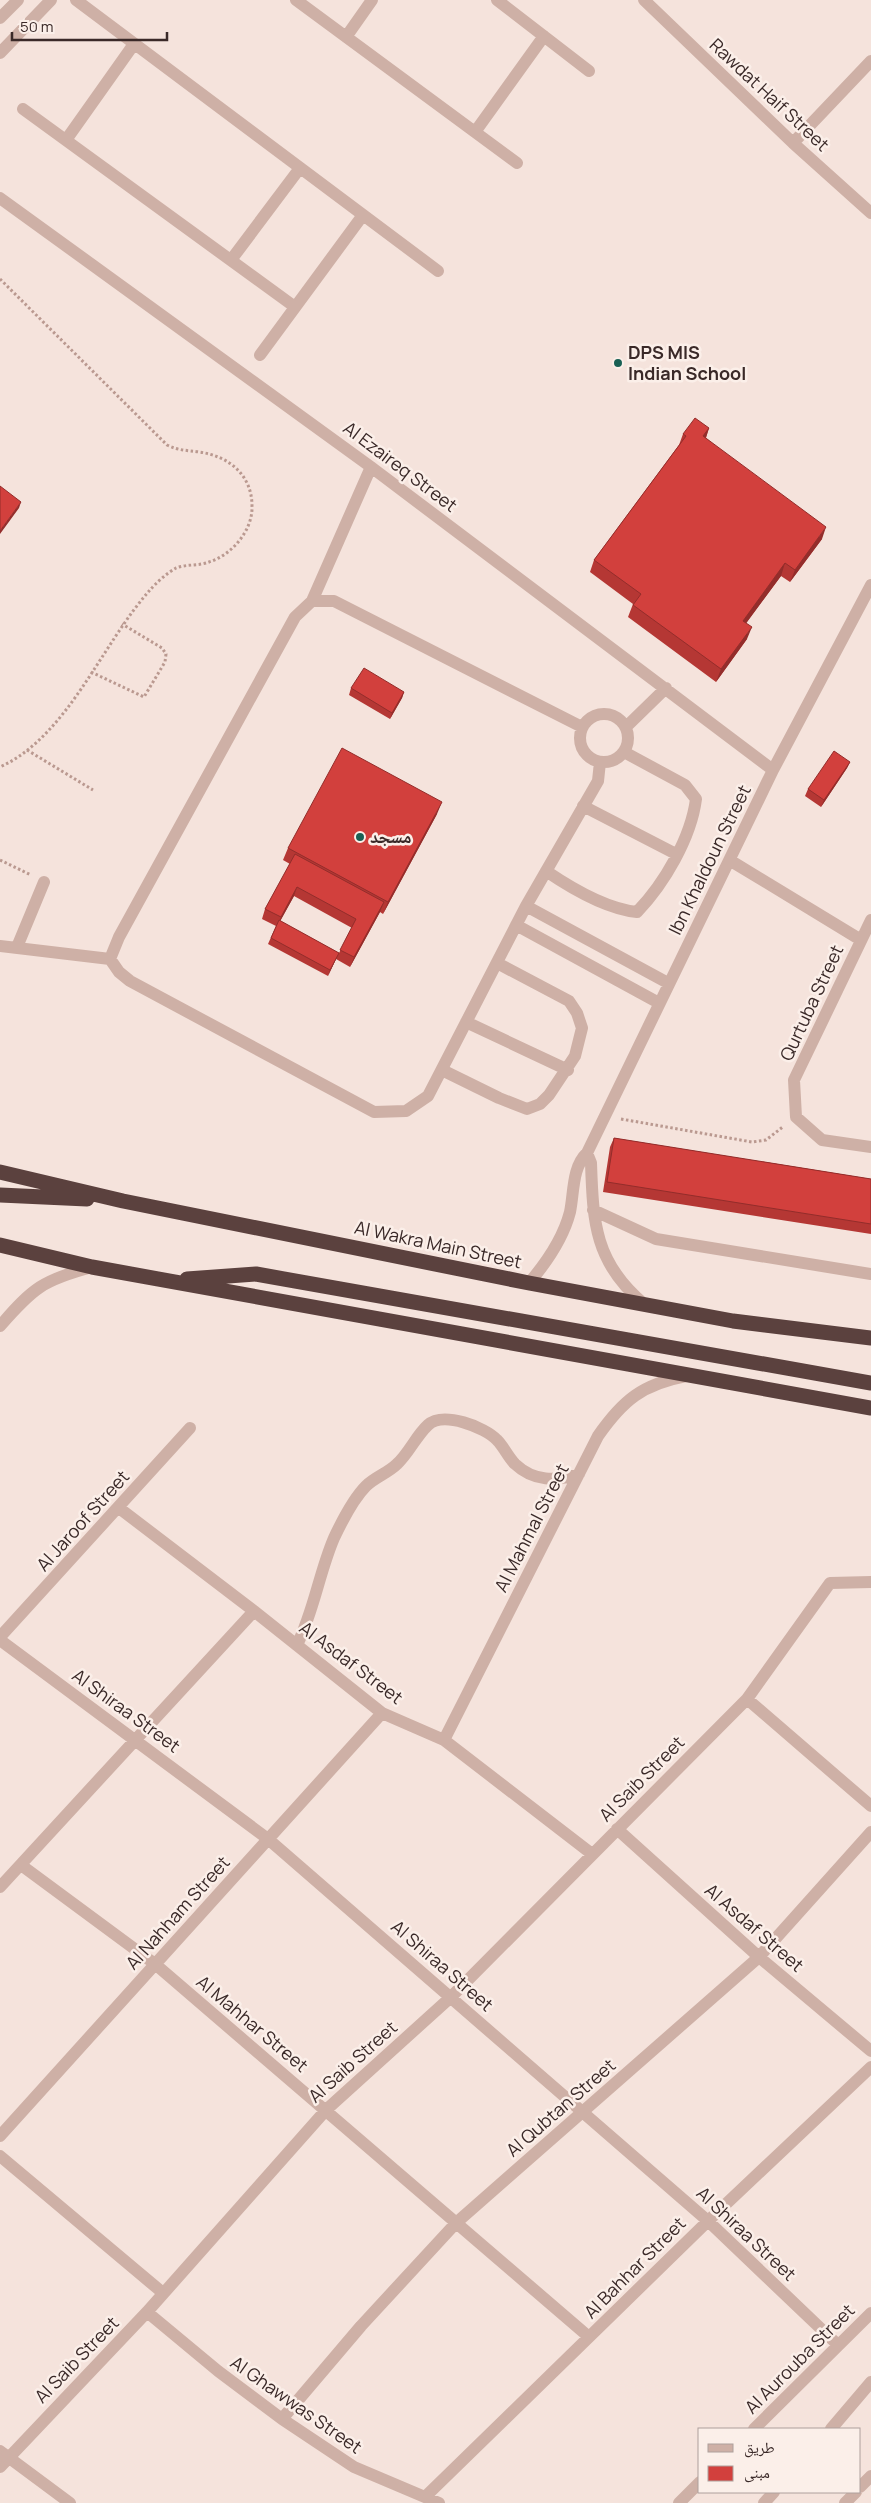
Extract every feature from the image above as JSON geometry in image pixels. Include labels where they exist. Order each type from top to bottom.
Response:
[{"type":"highway","name":"Al Wakra Main Street","points":[[0,1172],[123,1201],[529,1283],[732,1321],[871,1338]]},
{"type":"highway","points":[[0,1194],[123,1201]]},
{"type":"highway","points":[[0,1245],[92,1267],[871,1408]]},
{"type":"highway","points":[[163,1280],[256,1274],[871,1383]]},
{"type":"street","points":[[0,18],[18,0]]},
{"type":"street","points":[[0,53],[51,0]]},
{"type":"street","points":[[76,0],[438,272]]},
{"type":"street","points":[[296,0],[517,163]]},
{"type":"street","points":[[346,37],[372,0]]},
{"type":"street","points":[[497,0],[589,71]]},
{"type":"street","name":"Rawdat Haif Street","points":[[644,0],[793,143],[871,213]]},
{"type":"street","points":[[475,132],[544,36]]},
{"type":"street","points":[[66,140],[134,44]]},
{"type":"street","points":[[793,143],[871,61]]},
{"type":"street","points":[[23,109],[295,307]]},
{"type":"street","points":[[230,260],[300,168]]},
{"type":"street","name":"Al Ezaireq Street","points":[[0,198],[371,467],[774,770]]},
{"type":"street","points":[[260,355],[363,215]]},
{"type":"street","points":[[110,959],[124,928],[295,617],[312,601],[371,467]]},
{"type":"street","name":"Ibn Khaldoun Street","points":[[529,1283],[543,1267],[563,1231],[570,1212],[579,1163],[587,1153],[668,983],[731,861],[774,770],[871,585]]},
{"type":"street","points":[[312,601],[334,601],[582,727]]},
{"type":"street","points":[[626,727],[666,688]]},
{"type":"street","points":[[604,714],[616,717],[626,727],[628,740],[624,752],[614,760],[600,762],[587,755],[580,742],[582,727],[591,718],[604,714]]},
{"type":"street","points":[[546,871],[582,894],[622,911],[637,912],[645,903],[676,854],[694,814],[696,799],[685,785],[624,752]]},
{"type":"street","points":[[0,946],[110,959],[119,972],[130,981],[374,1112],[406,1112],[428,1096],[526,906],[598,781],[600,762]]},
{"type":"street","points":[[583,806],[676,854]]},
{"type":"street","name":"Qurtuba Street","points":[[731,861],[861,940]]},
{"type":"street","points":[[17,947],[44,882]]},
{"type":"street","points":[[526,906],[668,983]]},
{"type":"street","name":"Qurtuba Street","points":[[796,1117],[794,1080],[871,920]]},
{"type":"street","points":[[516,925],[659,1003]]},
{"type":"street","points":[[442,1070],[499,1098],[528,1109],[540,1104],[568,1070],[575,1056],[582,1028],[577,1012],[569,1001],[497,963]]},
{"type":"street","points":[[466,1022],[568,1070]]},
{"type":"street","points":[[796,1117],[822,1140],[871,1147]]},
{"type":"street","points":[[587,1153],[591,1163],[596,1232],[603,1254],[614,1273],[628,1290],[644,1304]]},
{"type":"street","points":[[593,1210],[656,1239],[871,1274]]},
{"type":"street","points":[[0,1326],[22,1299],[43,1284],[92,1267]]},
{"type":"street","name":"Al Mahmal Street","points":[[444,1740],[598,1436],[614,1412],[636,1393],[662,1380],[691,1375]]},
{"type":"street","points":[[297,1645],[306,1626],[334,1538],[344,1521],[366,1485],[397,1464],[429,1424],[438,1420],[449,1420],[480,1426],[498,1441],[516,1464],[539,1478],[563,1479],[579,1474]]},
{"type":"street","name":"Al Jaroof Street","points":[[0,1638],[190,1428]]},
{"type":"street","name":"Al Asdaf Street","points":[[119,1508],[254,1611],[382,1713],[444,1740],[592,1854]]},
{"type":"street","name":"Al Saib Street","points":[[3,2459],[147,2312],[326,2110],[451,1997],[747,1699],[830,1583],[871,1582]]},
{"type":"street","points":[[0,1888],[254,1611]]},
{"type":"street","name":"Al Shiraa Street","points":[[0,1638],[268,1839],[708,2220],[838,2346]]},
{"type":"street","points":[[747,1699],[871,1806]]},
{"type":"street","name":"Al Nahham Street","points":[[0,2136],[382,1713]]},
{"type":"street","name":"Al Asdaf Street","points":[[617,1829],[759,1957],[871,2052]]},
{"type":"street","name":"Al Qubtan Street","points":[[282,2419],[361,2326],[456,2223],[759,1957],[871,1832]]},
{"type":"street","name":"Al Mahhar Street","points":[[21,1866],[155,1964],[589,2338]]},
{"type":"street","name":"Al Bahhar Street","points":[[426,2496],[708,2220],[871,2067]]},
{"type":"street","points":[[0,2156],[163,2293]]},
{"type":"street","name":"Al Ghawwas Street","points":[[147,2312],[218,2371],[282,2419],[354,2467],[439,2503]]},
{"type":"street","name":"Al Aurouba Street","points":[[755,2428],[871,2313]]},
{"type":"street","points":[[832,2428],[871,2382]]},
{"type":"street","points":[[3,2459],[70,2503]]},
{"type":"street","points":[[861,2487],[871,2476]]},
{"type":"street","points":[[679,2503],[698,2484]]},
{"type":"street","points":[[764,2503],[773,2493]]},
{"type":"street","points":[[845,2503],[855,2493]]},
{"type":"path","points":[[0,279],[167,445],[181,451],[200,452],[220,457],[237,468],[246,479],[251,491],[253,507],[250,522],[232,548],[208,563],[176,568],[154,585],[122,624],[67,708],[17,759],[0,767]]},
{"type":"path","points":[[91,672],[144,696],[165,662],[166,654],[162,648],[122,624]]},
{"type":"path","points":[[27,750],[93,790]]},
{"type":"path","points":[[0,860],[44,882]]},
{"type":"path","points":[[604,1116],[752,1142],[766,1140],[796,1117]]},
{"type":"building","points":[[695,418],[709,428],[703,436],[826,527],[795,570],[785,563],[743,621],[752,627],[721,669],[633,605],[641,594],[594,560],[686,436],[683,434]]},
{"type":"building","points":[[0,486],[21,502],[0,531]]},
{"type":"building","points":[[364,668],[404,692],[392,713],[351,688]]},
{"type":"building","name":"مسجد","points":[[342,748],[442,802],[388,902],[288,848]]},
{"type":"building","points":[[834,751],[850,762],[824,800],[808,789]]},
{"type":"building","name":"مسجد","points":[[295,854],[384,902],[354,957],[340,950],[356,919],[297,887],[281,917],[265,909]]},
{"type":"building","points":[[279,920],[339,953],[330,970],[271,938]]},
{"type":"building","points":[[614,1138],[871,1179],[871,1224],[607,1182]]},
{"type":"place","name":"DPS MIS Indian School","points":[[618,363]]},
{"type":"place","name":"مسجد","points":[[360,837]]}]
